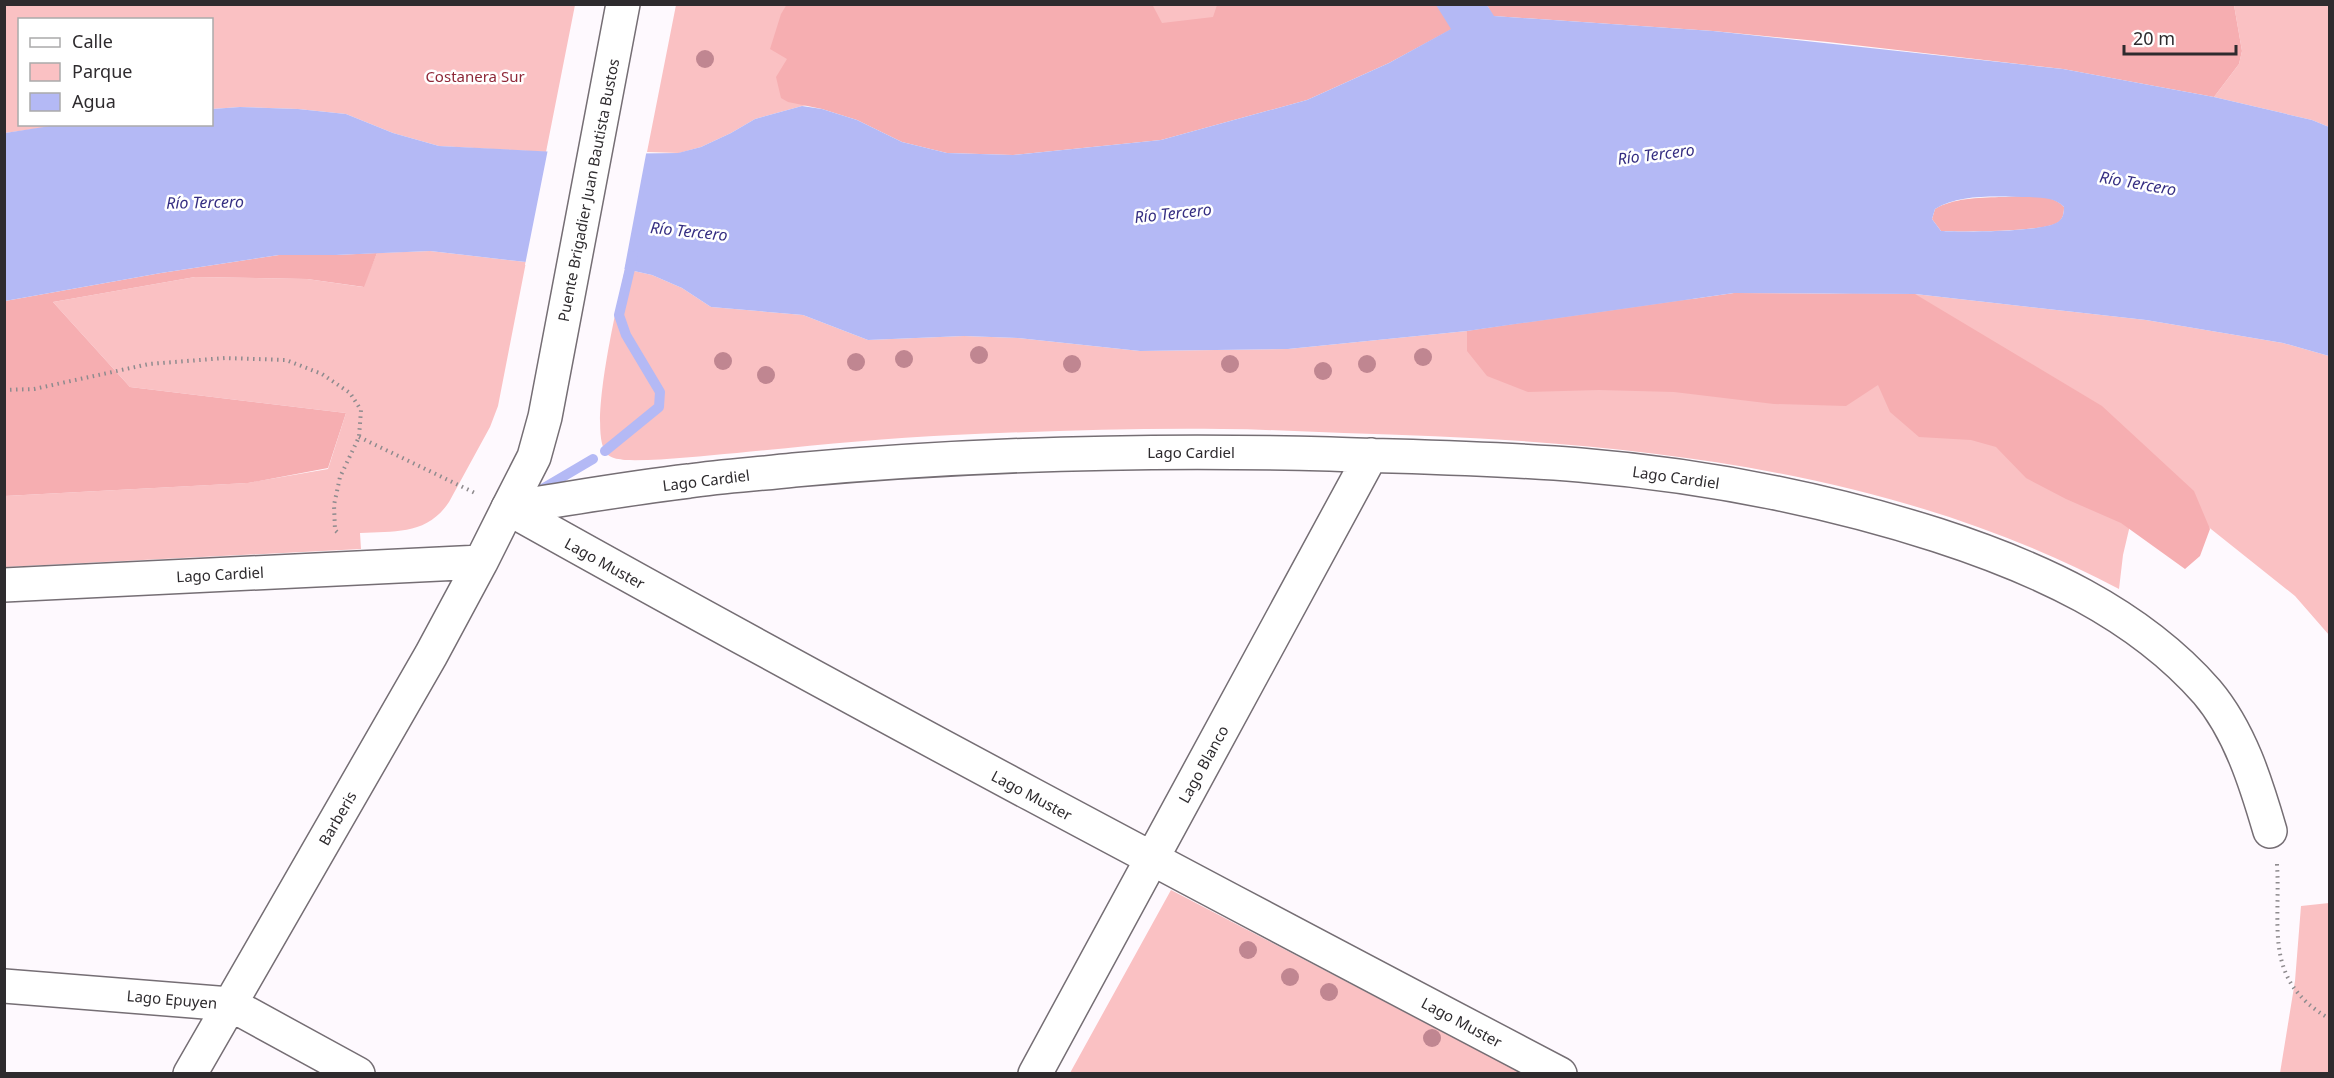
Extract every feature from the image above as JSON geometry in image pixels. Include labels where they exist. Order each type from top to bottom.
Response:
[{"type":"street","name":"Puente Brigadier Juan Bautista Bustos","points":[[508,508],[534,457],[545,417],[622,12]]},
{"type":"street","name":"Lago Cardiel","points":[[508,508],[690,480],[914,460],[1185,452],[1371,455],[1579,465],[1727,484],[1862,512],[1984,550],[2086,597],[2133,625],[2176,661],[2210,696],[2235,735],[2257,784],[2270,831]]},
{"type":"street","name":"Lago Blanco","points":[[1035,1074],[1371,455]]},
{"type":"street","points":[[482,562],[508,508]]},
{"type":"street","name":"Lago Muster","points":[[508,508],[1152,860],[1560,1074]]},
{"type":"street","name":"Lago Cardiel","points":[[4,585],[482,562]]},
{"type":"street","name":"Barberis","points":[[190,1074],[482,562]]},
{"type":"street","name":"Lago Epuyen","points":[[4,986],[230,1004],[358,1074]]},
{"type":"path","points":[[4,390],[34,389],[149,364],[225,358],[286,360],[322,374],[350,393],[361,410],[360,437],[340,477],[334,505],[335,530],[358,567]]},
{"type":"path","points":[[360,437],[508,508]]},
{"type":"path","points":[[2270,831],[2276,860],[2278,888],[2276,926],[2278,950],[2284,974],[2300,995],[2317,1011],[2330,1019]]},
{"type":"green space","name":"Costanera Sur","points":[[4,5],[575,5],[546,152],[439,146],[393,133],[346,114],[298,109],[240,107],[213,109],[213,18],[18,18],[18,126],[56,126],[5,133]]},
{"type":"green space","points":[[676,5],[1356,5],[802,106],[755,119],[701,147],[679,153],[647,152]]},
{"type":"green space","points":[[2234,5],[2329,5],[2329,127],[2312,120],[2214,97],[2239,64],[2242,51]]},
{"type":"green space","points":[[430,251],[526,262],[498,406],[490,427],[449,502],[431,520],[410,529],[360,533],[361,549],[5,567],[5,496],[247,483],[328,469],[346,413],[130,387],[53,302],[195,277],[307,279],[363,287],[377,253]]},
{"type":"green space","points":[[625,269],[652,275],[682,288],[711,307],[803,315],[868,340],[964,336],[1018,338],[1140,351],[1288,349],[1467,331],[1672,300],[1854,293],[1915,294],[2146,320],[2283,343],[2329,356],[2329,635],[2295,596],[2142,474],[2123,555],[2119,589],[2028,546],[1935,512],[1839,486],[1741,466],[1642,452],[1543,443],[1253,429],[1122,429],[926,436],[667,459],[616,459],[608,455],[602,443],[600,422],[606,366]]},
{"type":"green space","points":[[1171,890],[1521,1073],[1070,1073]]},
{"type":"green space","points":[[2329,903],[2329,1073],[2280,1073],[2295,981],[2301,906]]},
{"type":"shaded area","points":[[787,4],[1152,4],[1162,23],[1213,17],[1217,5],[1436,4],[1452,29],[1389,63],[1307,100],[1161,140],[1013,155],[947,153],[902,142],[857,120],[822,109],[788,102],[781,98],[776,77],[787,59],[770,49],[781,14]]},
{"type":"shaded area","points":[[1487,5],[2234,5],[2242,51],[2239,64],[2214,97],[2063,69],[1828,42],[1713,31],[1493,16]]},
{"type":"shaded area","points":[[2033,196],[2051,199],[2064,207],[2063,216],[2059,222],[2048,226],[1983,231],[1941,231],[1932,219],[1935,209],[1942,205],[1966,199]]},
{"type":"shaded area","points":[[377,253],[364,287],[307,279],[195,277],[53,302],[130,387],[346,413],[328,468],[248,483],[5,496],[5,301],[279,255]]},
{"type":"shaded area","points":[[1734,293],[1915,294],[2102,406],[2194,491],[2210,529],[2200,556],[2185,569],[2121,523],[2066,499],[2026,478],[1996,447],[1971,440],[1919,437],[1890,412],[1878,385],[1846,406],[1774,404],[1674,392],[1599,390],[1528,392],[1487,376],[1467,351],[1467,331]]},
{"type":"water","name":"Río Tercero","points":[[1436,5],[1487,5],[1494,16],[1713,31],[2063,69],[2214,97],[2312,120],[2329,127],[2329,356],[2283,343],[2146,320],[1915,294],[1734,293],[1467,331],[1288,349],[1140,351],[1018,338],[964,336],[868,340],[803,315],[711,307],[682,288],[652,275],[625,269],[526,262],[430,251],[279,255],[5,301],[5,133],[50,126],[213,126],[213,109],[240,107],[298,109],[346,114],[393,133],[439,146],[597,154],[678,153],[701,147],[755,119],[802,106],[822,109],[857,120],[902,142],[947,153],[1013,155],[1161,140],[1307,100],[1389,63],[1451,29]],"holes":[[[1981,197],[2057,201],[2064,207],[2060,220],[2047,226],[2000,231],[1941,231],[1932,219],[1935,209],[1957,200]]]},
{"type":"pier","points":[[548,149],[597,151],[647,149],[624,271],[525,265]]},
{"type":"waterway","points":[[605,451],[659,407],[660,392],[626,335],[619,315],[633,256]]},
{"type":"waterway","points":[[537,492],[593,459]]}]
